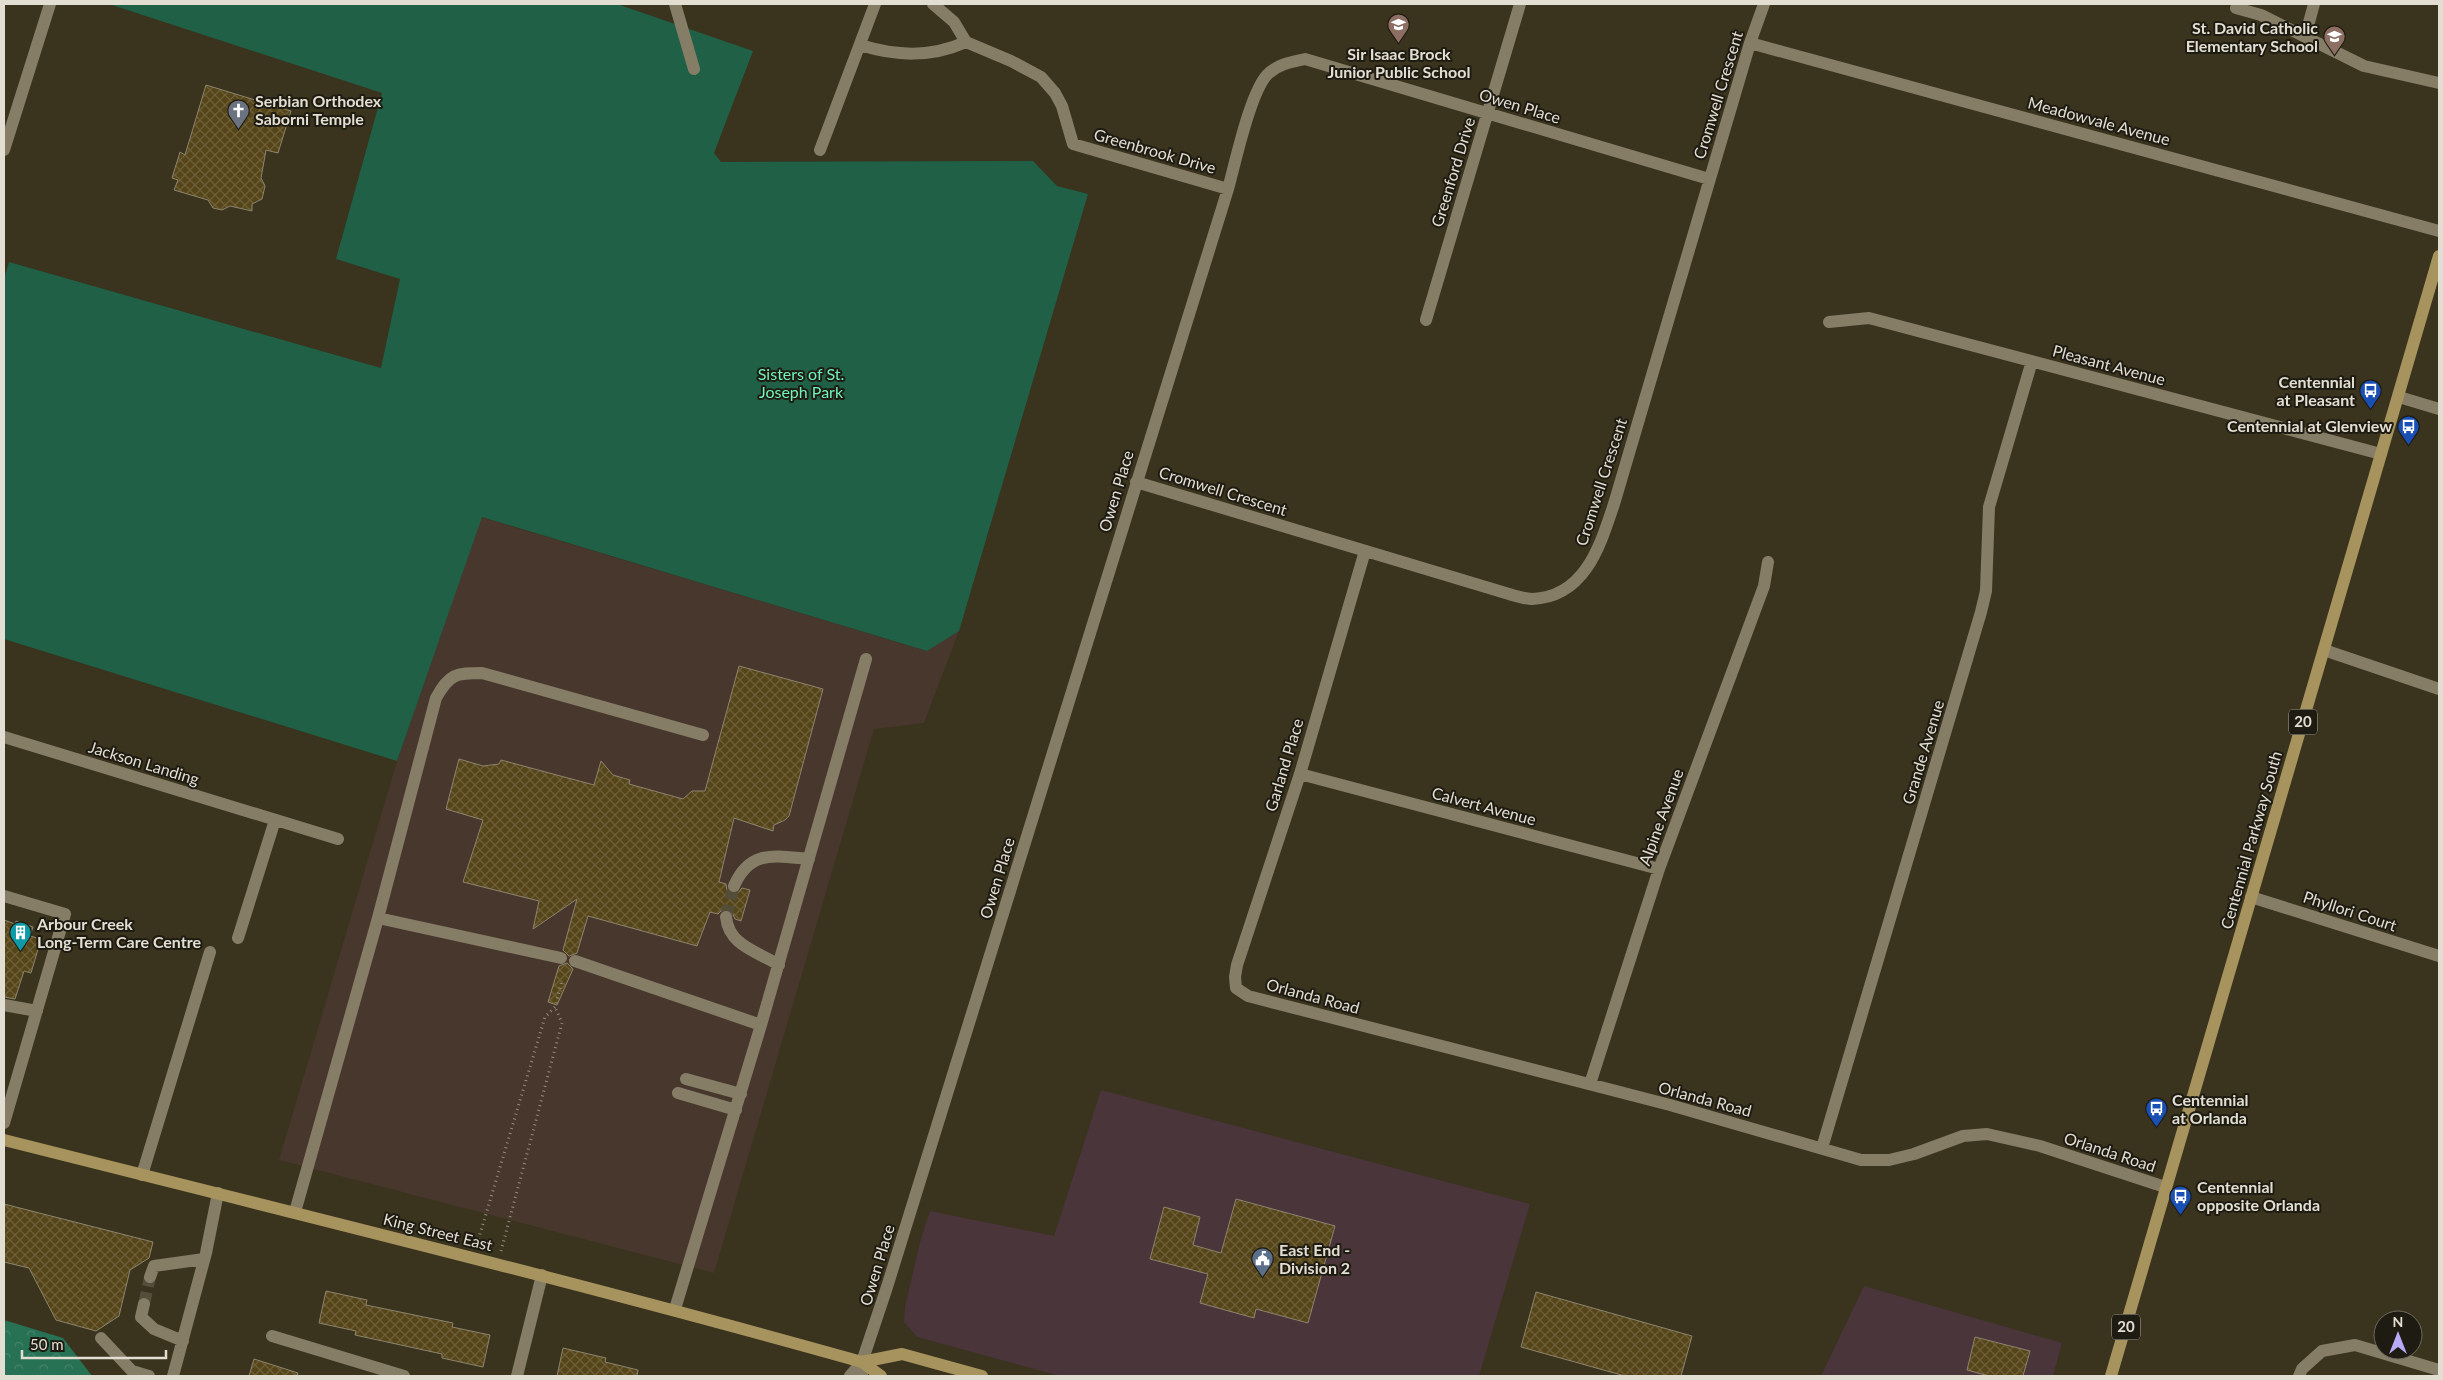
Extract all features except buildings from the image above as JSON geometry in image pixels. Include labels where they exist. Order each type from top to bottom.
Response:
[{"type":"main road","name":"Centennial Parkway South","points":[[2111,1376],[2381,454],[2400,397],[2439,256]]},
{"type":"main road","name":"King Street East","points":[[4,1140],[675,1309],[862,1362],[881,1376]]},
{"type":"main road","name":"King Street East","points":[[862,1362],[902,1354],[982,1376]]},
{"type":"street","points":[[4,150],[50,4]]},
{"type":"street","points":[[675,4],[694,69]]},
{"type":"street","points":[[820,150],[875,4]]},
{"type":"street","points":[[860,45],[886,53],[918,53],[945,51],[966,42],[954,22],[933,4]]},
{"type":"street","name":"Greenford Drive","points":[[1426,320],[1520,4]]},
{"type":"street","name":"Cromwell Crescent","points":[[1136,482],[1531,599],[1555,595],[1577,582],[1604,537],[1709,179],[1750,43],[1764,4]]},
{"type":"street","points":[[2306,37],[2314,4]]},
{"type":"street","points":[[2236,8],[2261,15],[2364,66],[2439,83]]},
{"type":"street","name":"Greenbrook Drive","points":[[966,42],[1011,61],[1041,77],[1055,93],[1062,106],[1073,144],[1228,189]]},
{"type":"street","name":"Meadowvale Avenue","points":[[1750,43],[2439,231]]},
{"type":"street","name":"Owen Place","points":[[862,1362],[887,1287],[1228,189],[1257,90],[1268,73],[1285,63],[1304,59],[1709,179]]},
{"type":"street","name":"Pleasant Avenue","points":[[1829,322],[1869,318],[2381,454]]},
{"type":"street","name":"Grande Avenue","points":[[1822,1148],[1982,612],[1986,591],[1989,507],[2032,362]]},
{"type":"street","points":[[2400,397],[2439,409]]},
{"type":"street","name":"Garland Place","points":[[1236,988],[1234,977],[1237,964],[1300,774],[1365,551]]},
{"type":"street","name":"Alpine Avenue","points":[[1590,1084],[1659,869],[1764,586],[1768,562]]},
{"type":"street","points":[[2324,650],[2439,689]]},
{"type":"street","points":[[675,1309],[779,965],[866,659]]},
{"type":"street","points":[[295,1212],[378,918],[436,698],[442,686],[453,675],[459,673],[482,673],[702,735]]},
{"type":"street","name":"Jackson Landing","points":[[4,737],[338,839]]},
{"type":"street","name":"Calvert Avenue","points":[[1300,774],[1659,869]]},
{"type":"street","points":[[238,938],[275,820]]},
{"type":"street","points":[[734,886],[741,871],[752,862],[772,856],[809,859]]},
{"type":"street","points":[[4,896],[65,914],[4,1123]]},
{"type":"street","name":"Phyllori Court","points":[[2251,897],[2439,956]]},
{"type":"street","points":[[726,916],[727,929],[742,945],[779,965]]},
{"type":"street","points":[[378,918],[561,958]]},
{"type":"street","points":[[142,1175],[210,952]]},
{"type":"street","points":[[575,961],[761,1025]]},
{"type":"street","name":"Orlanda Road","points":[[1236,988],[1248,996],[1590,1084],[1861,1160],[1889,1160],[1914,1154],[1936,1144],[1963,1136],[2001,1136],[2040,1146],[2165,1187]]},
{"type":"street","points":[[4,1005],[36,1011]]},
{"type":"street","points":[[686,1079],[741,1094]]},
{"type":"street","points":[[678,1093],[736,1110]]},
{"type":"street","points":[[173,1376],[204,1259],[218,1193]]},
{"type":"street","points":[[150,1277],[154,1266],[204,1259]]},
{"type":"street","points":[[517,1376],[542,1275]]},
{"type":"street","points":[[144,1304],[142,1317],[154,1329],[183,1340]]},
{"type":"street","points":[[272,1336],[404,1376]]},
{"type":"street","points":[[100,1338],[132,1371],[149,1376]]},
{"type":"street","points":[[2299,1376],[2302,1369],[2322,1351],[2355,1345],[2439,1370]]},
{"type":"street","points":[[850,1376],[862,1362]]},
{"type":"street","points":[[862,1362],[862,1376]]},
{"type":"path","points":[[473,1257],[545,1017],[555,1007],[562,980]]},
{"type":"path","points":[[498,1264],[506,1226],[562,1023],[555,1007]]},
{"type":"shaded area","points":[[481,517],[926,651],[959,631],[924,723],[874,729],[714,1273],[279,1160],[397,761]]},
{"type":"shaded area","points":[[1101,1090],[1530,1204],[1479,1376],[1060,1376],[917,1337],[904,1322],[905,1307],[920,1242],[930,1211],[1054,1236]]},
{"type":"shaded area","points":[[1864,1286],[2062,1343],[2053,1376],[1821,1376]]},
{"type":"green space","name":"Sisters of St. Joseph Park","points":[[109,4],[617,4],[753,51],[714,153],[721,162],[1033,161],[1057,186],[1088,194],[959,631],[927,651],[482,517],[397,761],[4,639],[4,279],[9,262],[381,368],[400,279],[336,259],[382,93]]},
{"type":"green space","points":[[4,1320],[63,1338],[92,1376],[4,1376]]},
{"type":"tunnel","points":[[726,917],[734,886]]},
{"type":"tunnel","points":[[144,1304],[150,1277]]},
{"type":"place","name":"Sir Isaac Brock Junior Public School","points":[[1399,44]]},
{"type":"place","name":"St. David Catholic Elementary School","points":[[2334,56]]},
{"type":"place","name":"Serbian Orthodex Saborni Temple","points":[[239,129]]},
{"type":"place","name":"Centennial at Pleasant","points":[[2371,410]]},
{"type":"place","name":"Centennial at Glenview","points":[[2408,445]]},
{"type":"place","name":"Arbour Creek Long-Term Care Centre","points":[[21,952]]},
{"type":"place","name":"Centennial at Orlanda","points":[[2156,1128]]},
{"type":"place","name":"Centennial opposite Orlanda","points":[[2181,1215]]},
{"type":"place","name":"East End - Division 2","points":[[1263,1278]]}]
